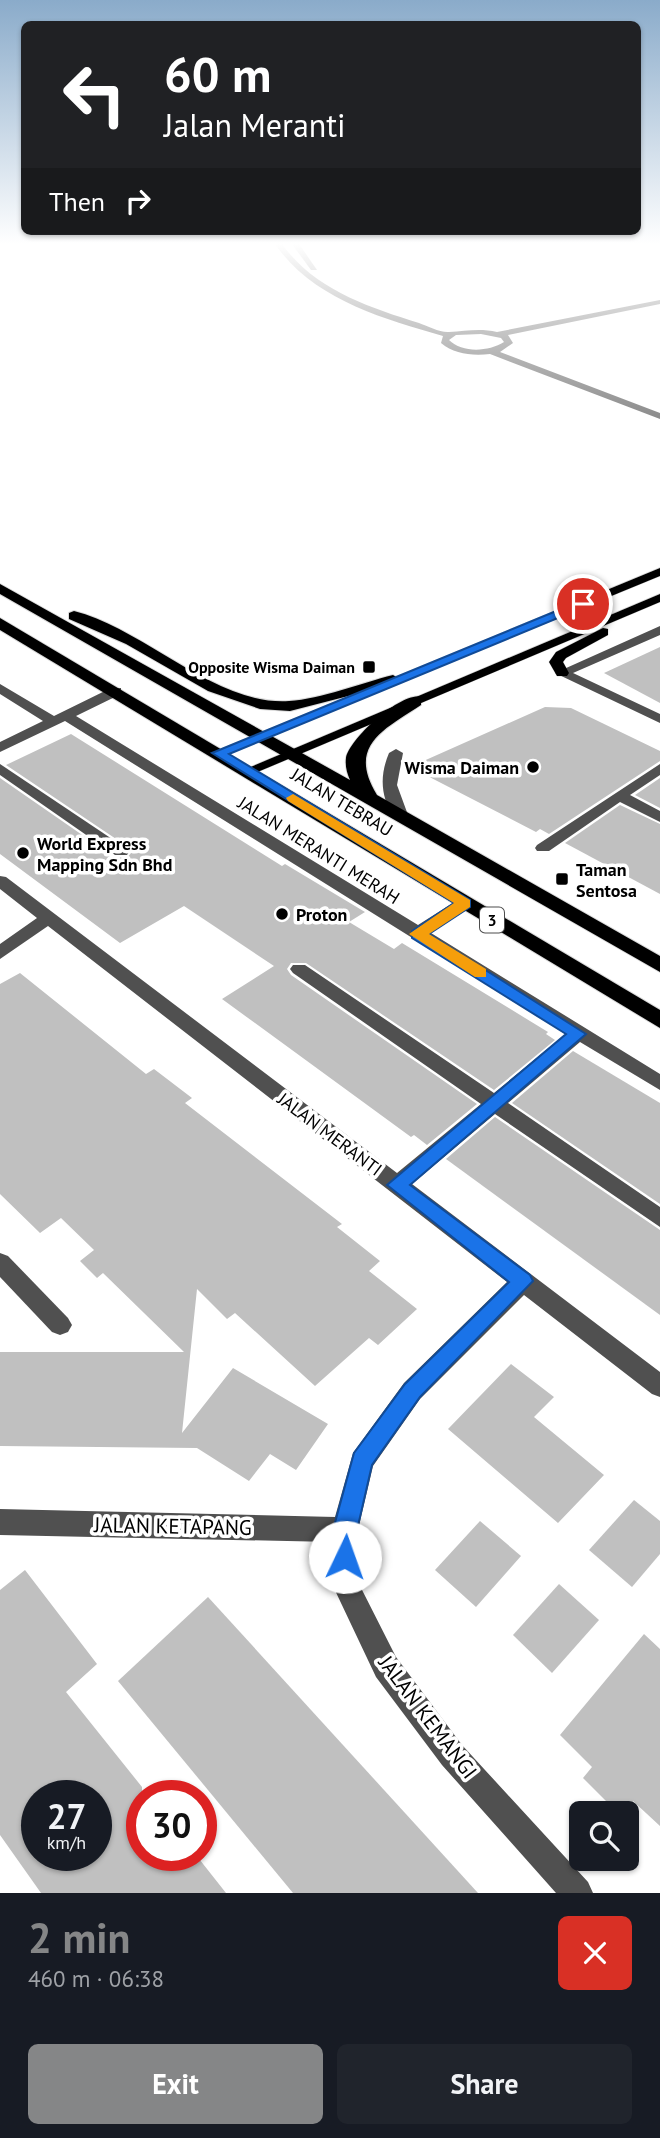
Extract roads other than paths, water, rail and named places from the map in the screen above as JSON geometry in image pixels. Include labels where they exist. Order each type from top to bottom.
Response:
[{"type":"highway","points":[[5,591],[132,641],[214,688],[260,704],[290,706],[393,680]]},
{"type":"highway","name":"JALAN TEBRAU","points":[[5,591],[660,965]]},
{"type":"highway","name":"JALAN TEBRAU","points":[[0,623],[660,1020]]},
{"type":"highway","points":[[369,798],[355,769],[360,747],[382,725],[415,701]]},
{"type":"main road","points":[[218,753],[660,572]]},
{"type":"main road","points":[[248,771],[660,598]]},
{"type":"main road","points":[[562,673],[556,662],[561,655],[607,630],[616,617]]},
{"type":"street","points":[[440,332],[448,335],[457,332]]},
{"type":"street","points":[[469,332],[504,339],[660,405]]},
{"type":"street","points":[[490,351],[504,339],[532,332]]},
{"type":"street","points":[[504,339],[538,332]]},
{"type":"street","points":[[448,335],[445,342],[449,346],[467,351],[490,351],[660,416]]},
{"type":"street","points":[[562,673],[660,630]]},
{"type":"street","points":[[562,673],[657,715]]},
{"type":"street","name":"JALAN MERANTI MERAH","points":[[0,688],[59,718],[660,1083]]},
{"type":"street","points":[[0,748],[116,691]]},
{"type":"street","points":[[396,753],[388,786],[391,801],[400,815]]},
{"type":"street","points":[[0,768],[121,852]]},
{"type":"street","points":[[543,848],[660,768]]},
{"type":"street","points":[[620,796],[660,817]]},
{"type":"street","name":"JALAN MERANTI","points":[[0,881],[660,1386]]},
{"type":"street","points":[[417,934],[465,903]]},
{"type":"street","points":[[0,953],[48,918]]},
{"type":"street","points":[[299,969],[660,1218]]},
{"type":"street","points":[[397,1185],[578,1034]]},
{"type":"street","points":[[0,1262],[60,1325]]},
{"type":"street","name":"JALAN KEMANGI","points":[[523,1281],[412,1391],[362,1461],[345,1530],[345,1584],[386,1667],[452,1755],[577,1893]]},
{"type":"street","name":"JALAN KETAPANG","points":[[0,1522],[345,1530]]},
{"type":"place","name":"Opposite Wisma Daiman","points":[[369,667]]},
{"type":"place","name":"Wisma Daiman","points":[[533,767]]},
{"type":"place","name":"World Express Mapping Sdn Bhd","points":[[23,853]]},
{"type":"place","name":"Taman Sentosa","points":[[562,879]]},
{"type":"place","name":"Proton","points":[[282,914]]}]
